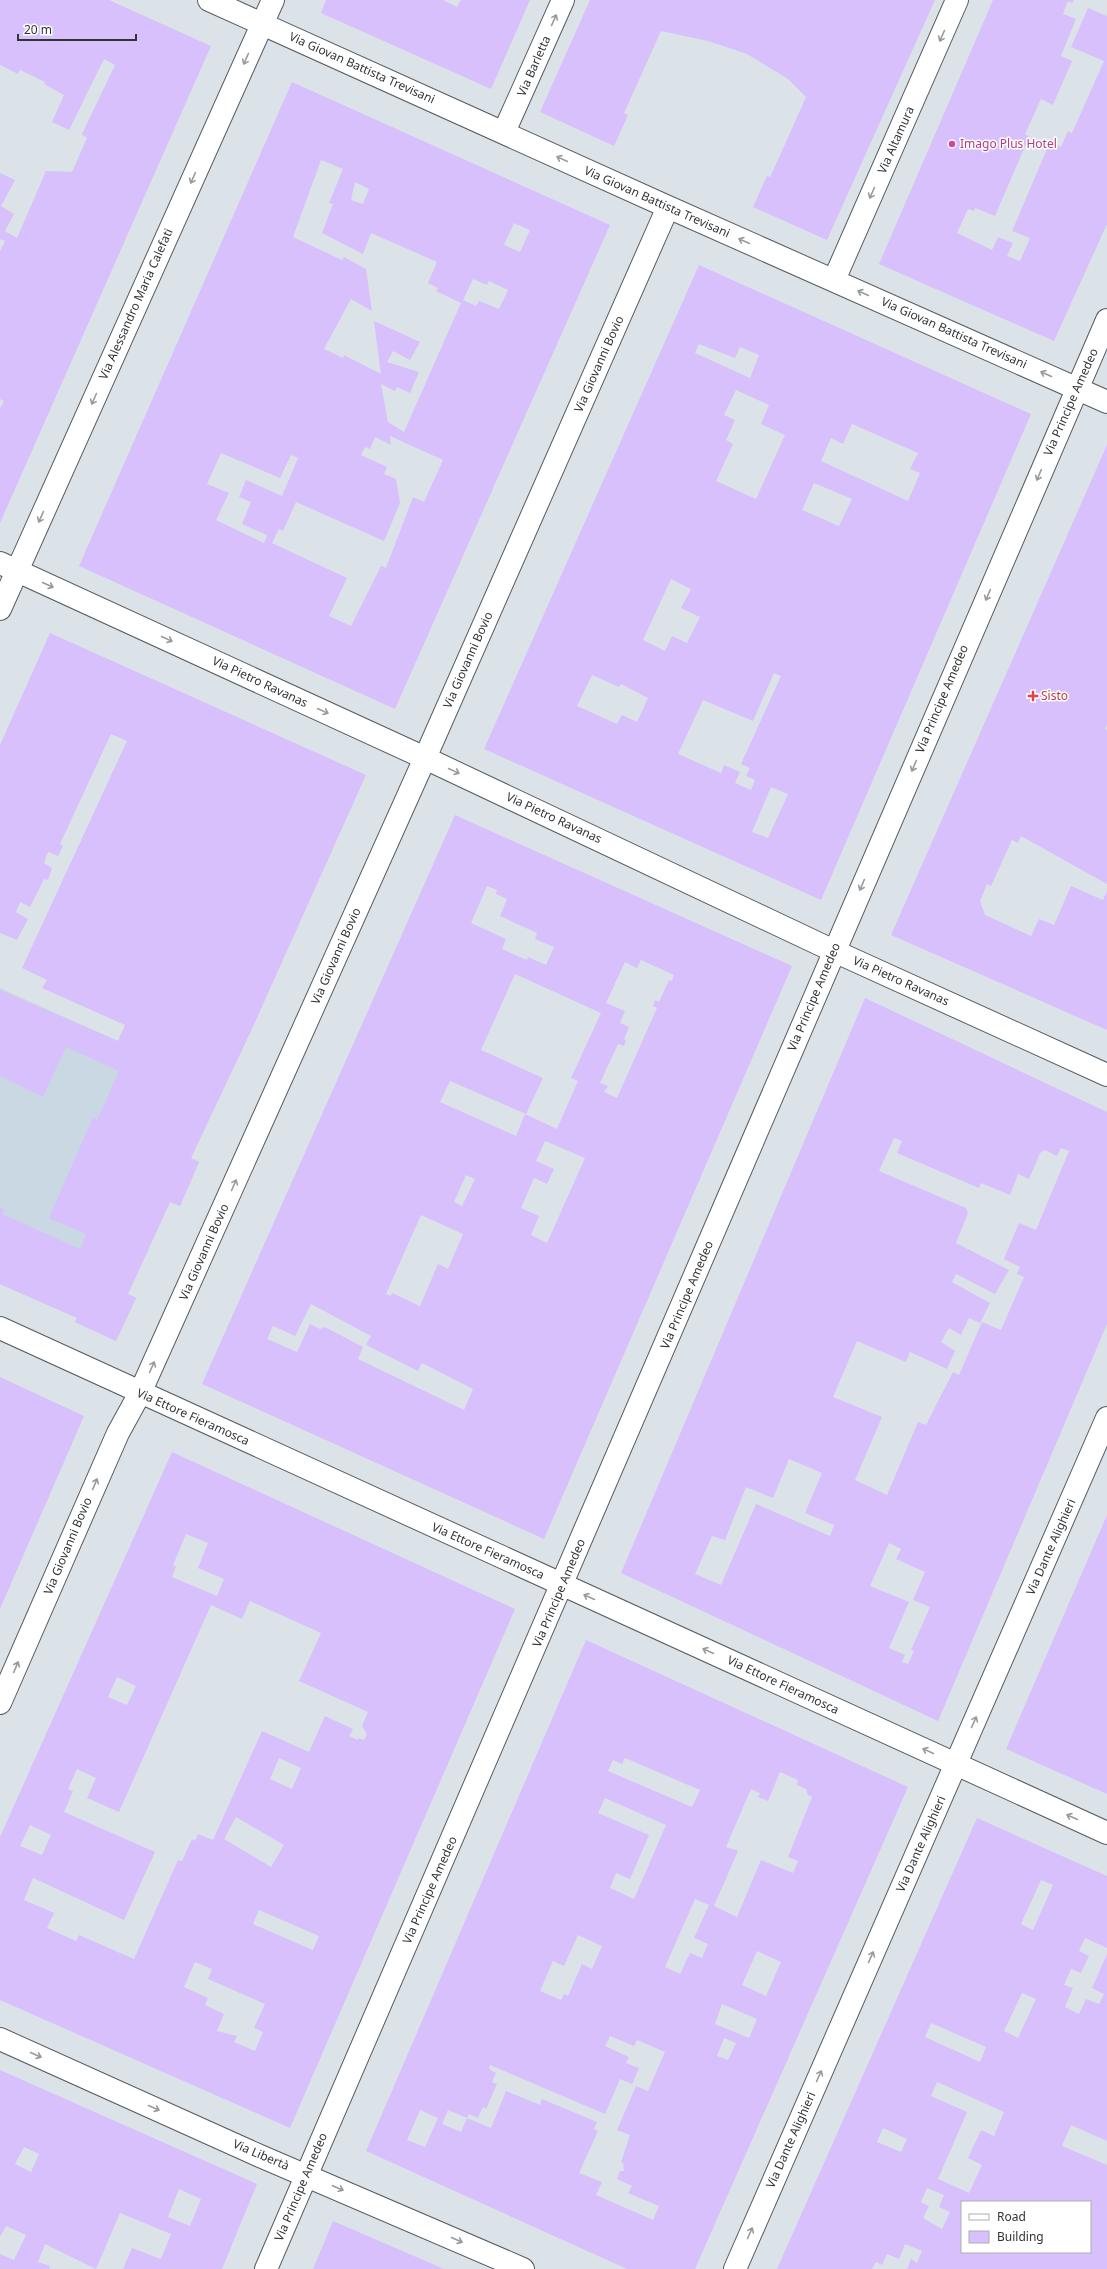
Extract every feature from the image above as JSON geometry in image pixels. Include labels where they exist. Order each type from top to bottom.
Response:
[{"type":"street","name":"Via Giovan Battista Trevisani","points":[[209,0],[668,207],[1107,402]]},
{"type":"street","name":"Via Alessandro Maria Calefati","points":[[0,609],[9,567],[273,0]]},
{"type":"street","name":"Via Barletta","points":[[504,132],[563,0]]},
{"type":"street","name":"Via Altamura","points":[[834,280],[957,0]]},
{"type":"street","name":"Via Giovanni Bovio","points":[[0,1703],[118,1433],[140,1393],[425,758],[668,207]]},
{"type":"street","name":"Via Principe Amedeo","points":[[266,2269],[562,1585],[1076,388],[1107,320]]},
{"type":"street","name":"Via Pietro Ravanas","points":[[9,567],[425,758],[834,951],[1107,1074]]},
{"type":"street","name":"Via Ettore Fieramosca","points":[[0,1328],[1107,1834]]},
{"type":"street","name":"Via Dante Alighieri","points":[[735,2269],[1107,1418]]},
{"type":"street","name":"Via Libertà","points":[[0,2039],[524,2269]]},
{"type":"shaded area","points":[[0,988],[223,1088],[191,1158],[199,1162],[180,1206],[170,1202],[128,1294],[136,1298],[116,1341],[75,1322],[77,1318],[0,1284]]},
{"type":"building","points":[[0,0],[109,0],[211,46],[0,523],[0,408],[4,401],[0,399],[0,251],[5,241],[0,239],[0,173],[15,180],[1,206],[14,214],[5,231],[17,238],[46,171],[72,172],[87,138],[82,134],[115,65],[104,59],[69,130],[52,122],[64,95],[44,84],[45,82],[20,70],[18,74],[0,65]]},
{"type":"building","points":[[326,0],[443,0],[457,7],[461,0],[530,0],[491,89],[321,13]]},
{"type":"building","points":[[590,0],[935,0],[827,240],[753,207],[767,176],[770,177],[806,97],[788,79],[747,54],[708,41],[661,31],[624,113],[628,115],[614,146],[540,112]]},
{"type":"building","points":[[993,0],[1074,0],[1072,3],[1068,1],[1063,14],[1076,19],[1061,56],[1072,61],[1053,105],[1041,99],[1025,134],[1029,137],[995,216],[975,208],[974,211],[968,209],[957,233],[992,250],[998,237],[1013,243],[1007,256],[1020,261],[1030,238],[1012,231],[1050,142],[1061,147],[1068,131],[1072,133],[1104,61],[1071,47],[1088,8],[1107,16],[1107,224],[1054,341],[879,264]]},
{"type":"building","points":[[292,82],[610,225],[395,709],[79,566]],"holes":[[[321,160],[343,169],[329,203],[333,204],[322,233],[363,254],[371,233],[437,262],[428,283],[438,288],[436,291],[461,303],[404,432],[388,422],[381,384],[395,391],[397,387],[410,393],[419,372],[387,362],[393,351],[410,360],[420,342],[374,321],[381,374],[344,355],[343,358],[324,349],[351,299],[372,311],[366,269],[344,257],[342,260],[293,237]],[[355,182],[369,189],[363,204],[351,200]],[[514,223],[530,230],[520,252],[504,245]],[[473,279],[487,285],[489,281],[508,290],[499,309],[479,301],[476,306],[463,300]],[[390,436],[443,460],[424,502],[413,497],[386,568],[381,566],[351,626],[329,616],[347,578],[272,543],[279,529],[283,531],[296,502],[384,541],[400,503],[396,479],[384,474],[387,467],[361,455],[365,447],[370,449],[375,437],[391,445]],[[221,453],[280,478],[291,455],[298,458],[282,496],[246,480],[239,497],[251,502],[242,524],[267,535],[264,543],[216,520],[229,493],[207,484]]]},
{"type":"building","points":[[699,265],[1031,414],[821,900],[484,749]],"holes":[[[699,344],[735,358],[740,347],[759,355],[750,378],[695,353]],[[736,390],[769,405],[761,424],[785,435],[756,499],[716,481],[733,444],[726,440],[735,420],[724,415]],[[852,424],[918,453],[910,469],[920,473],[908,501],[821,461],[831,438],[843,444]],[[814,483],[852,499],[839,526],[802,510]],[[671,579],[691,589],[681,608],[700,617],[687,643],[672,636],[665,651],[643,640]],[[774,673],[781,676],[741,764],[750,768],[746,776],[755,780],[751,790],[735,783],[740,772],[724,765],[721,773],[678,754],[703,700],[753,721]],[[592,675],[619,687],[621,684],[648,698],[637,722],[622,715],[617,724],[577,706]],[[771,787],[788,794],[768,838],[752,832]]]},
{"type":"building","points":[[1107,445],[1107,725],[1105,729],[1107,730],[1107,884],[1021,836],[1018,843],[1012,840],[991,886],[987,884],[980,901],[985,915],[1031,936],[1039,919],[1054,925],[1071,886],[1103,900],[1107,891],[1107,1030],[891,935]]},
{"type":"building","points":[[50,633],[366,775],[251,1031],[191,1158],[199,1162],[180,1206],[170,1202],[128,1294],[136,1298],[116,1341],[75,1322],[77,1318],[0,1284],[0,1207],[4,1210],[2,1214],[80,1249],[86,1234],[49,1218],[93,1117],[97,1120],[119,1071],[66,1047],[43,1097],[0,1076],[0,990],[118,1041],[125,1025],[42,988],[47,980],[22,968],[127,741],[111,734],[60,844],[63,846],[58,856],[48,852],[44,863],[52,868],[48,880],[44,879],[30,907],[20,902],[16,912],[28,919],[17,940],[0,933],[0,745]]},
{"type":"building","points":[[455,815],[792,966],[544,1539],[202,1384]],"holes":[[[487,886],[497,890],[496,894],[507,899],[500,916],[537,933],[535,939],[554,947],[546,965],[528,957],[527,960],[502,949],[506,939],[471,923]],[[641,960],[674,975],[672,981],[669,980],[659,1002],[655,1000],[653,1006],[657,1008],[617,1098],[604,1092],[608,1086],[600,1083],[618,1044],[624,1046],[626,1040],[624,1039],[629,1027],[620,1023],[625,1011],[606,1003],[625,962],[637,968]],[[515,974],[601,1013],[571,1078],[578,1081],[557,1129],[525,1114],[516,1136],[440,1102],[450,1081],[526,1114],[543,1078],[481,1050]],[[545,1141],[585,1158],[547,1243],[531,1235],[539,1216],[521,1208],[534,1178],[547,1184],[554,1169],[536,1161]],[[466,1175],[475,1179],[462,1206],[454,1202]],[[421,1215],[463,1234],[448,1269],[438,1264],[420,1306],[392,1293],[391,1296],[386,1294]],[[311,1304],[371,1336],[366,1345],[418,1371],[422,1363],[473,1389],[464,1410],[358,1359],[363,1347],[325,1327],[320,1329],[310,1324],[297,1352],[267,1339],[273,1326],[295,1336]]]},
{"type":"building","points":[[865,998],[1107,1112],[1107,1324],[938,1721],[621,1573]],"holes":[[[894,1138],[902,1141],[897,1153],[979,1188],[981,1183],[1010,1195],[1018,1174],[1029,1179],[1040,1153],[1045,1150],[1057,1156],[1061,1148],[1069,1151],[1036,1230],[1019,1223],[1004,1259],[1020,1267],[1017,1274],[1024,1277],[1001,1330],[982,1322],[959,1375],[953,1372],[926,1425],[918,1422],[887,1495],[855,1480],[882,1417],[833,1397],[857,1341],[906,1362],[910,1352],[947,1369],[955,1351],[941,1342],[949,1328],[961,1335],[969,1318],[980,1323],[990,1303],[952,1282],[956,1274],[995,1294],[1009,1270],[956,1243],[968,1213],[966,1208],[879,1171]],[[789,1459],[822,1473],[805,1513],[834,1525],[830,1536],[756,1504],[721,1585],[695,1574],[712,1536],[725,1540],[746,1487],[773,1498]],[[889,1543],[901,1549],[896,1559],[925,1572],[913,1600],[930,1607],[911,1650],[914,1651],[908,1664],[902,1662],[905,1655],[889,1648],[909,1602],[870,1586]]]},
{"type":"building","points":[[0,1377],[84,1416],[0,1609]]},
{"type":"building","points":[[172,1452],[515,1609],[290,2128],[0,2000],[0,1837]],"holes":[[[186,1534],[208,1543],[198,1568],[224,1579],[217,1596],[172,1577],[176,1566],[173,1565]],[[250,1601],[321,1633],[299,1681],[368,1712],[362,1726],[367,1734],[364,1740],[359,1738],[358,1740],[349,1736],[353,1729],[325,1716],[309,1752],[262,1731],[213,1840],[198,1834],[195,1841],[192,1839],[182,1861],[178,1860],[134,1959],[79,1935],[76,1941],[47,1928],[54,1913],[24,1900],[33,1878],[124,1920],[155,1852],[64,1812],[73,1791],[68,1789],[77,1769],[96,1778],[87,1798],[119,1812],[211,1605],[242,1619]],[[117,1677],[136,1686],[127,1705],[108,1697]],[[279,1758],[301,1768],[292,1789],[270,1779]],[[236,1817],[284,1845],[271,1867],[224,1839]],[[30,1825],[51,1835],[42,1855],[20,1846]],[[259,1910],[319,1936],[313,1950],[253,1924]],[[195,1962],[212,1969],[208,1979],[265,2004],[254,2028],[263,2032],[255,2051],[234,2042],[237,2036],[217,2031],[224,2014],[205,2005],[208,1998],[184,1987]]]},
{"type":"building","points":[[1107,1515],[1107,1794],[1006,1749]]},
{"type":"building","points":[[586,1640],[908,1787],[695,2269],[627,2269],[366,2151]],"holes":[[[625,1758],[700,1790],[692,1807],[608,1771],[613,1760],[622,1764]],[[780,1772],[798,1780],[797,1785],[806,1789],[808,1795],[812,1797],[788,1857],[798,1861],[793,1873],[761,1860],[737,1917],[714,1906],[738,1851],[726,1847],[751,1789],[760,1793],[758,1797],[768,1801]],[[605,1798],[666,1825],[634,1899],[610,1888],[616,1873],[630,1879],[649,1835],[598,1813]],[[695,1899],[709,1905],[694,1938],[708,1944],[702,1958],[690,1953],[680,1974],[665,1967]],[[578,1935],[602,1946],[592,1969],[582,1964],[568,1996],[564,1994],[561,2000],[540,1991],[553,1961],[564,1966]],[[757,1951],[781,1962],[766,1996],[742,1985]],[[722,2004],[757,2019],[749,2038],[715,2024]],[[610,2036],[634,2046],[637,2040],[665,2052],[648,2091],[636,2086],[617,2130],[630,2135],[621,2162],[623,2163],[624,2171],[620,2171],[617,2179],[632,2186],[628,2193],[659,2206],[653,2220],[596,2195],[602,2182],[579,2173],[598,2131],[594,2129],[597,2122],[542,2099],[540,2105],[506,2091],[491,2128],[467,2118],[469,2114],[478,2118],[483,2107],[486,2109],[497,2084],[492,2082],[496,2073],[489,2069],[490,2065],[605,2114],[620,2079],[632,2084],[639,2068],[626,2063],[629,2057],[605,2046]],[[724,2038],[736,2043],[728,2060],[717,2056]],[[420,2110],[438,2118],[425,2147],[407,2140]],[[448,2110],[467,2118],[461,2132],[442,2124]]]},
{"type":"building","points":[[977,1818],[1107,1876],[1107,1948],[1085,1938],[1079,1951],[1089,1956],[1081,1973],[1071,1969],[1064,1985],[1073,1988],[1065,2007],[1079,2014],[1086,1999],[1099,2004],[1104,1994],[1092,1988],[1107,1954],[1107,2141],[1071,2125],[1062,2146],[1107,2165],[1107,2269],[907,2269],[911,2259],[917,2263],[922,2251],[905,2244],[899,2259],[887,2254],[882,2265],[876,2262],[872,2269],[777,2269]],"holes":[[[1041,1880],[1053,1885],[1033,1930],[1021,1924]],[[1022,1993],[1036,1999],[1018,2038],[1004,2031]],[[931,2023],[986,2047],[980,2062],[925,2037]],[[937,2082],[1004,2112],[994,2136],[981,2130],[968,2158],[982,2165],[969,2193],[938,2179],[967,2112],[931,2096]],[[883,2128],[907,2139],[901,2152],[877,2142]],[[927,2188],[944,2195],[939,2207],[950,2212],[942,2229],[923,2218],[929,2206],[921,2202]]]},
{"type":"building","points":[[0,2070],[257,2184],[222,2269],[123,2269],[132,2248],[161,2259],[171,2234],[120,2213],[96,2269],[45,2244],[38,2262],[50,2266],[49,2269],[0,2269],[0,2254],[14,2260],[26,2235],[6,2226],[0,2237]],"holes":[[[24,2147],[39,2154],[31,2172],[15,2164]],[[179,2189],[201,2199],[190,2226],[168,2217]]]},
{"type":"building","points":[[333,2221],[444,2269],[313,2269]]},
{"type":"place","name":"Imago Plus Hotel","points":[[952,144]]},
{"type":"place","name":"Sisto","points":[[1033,696]]}]
